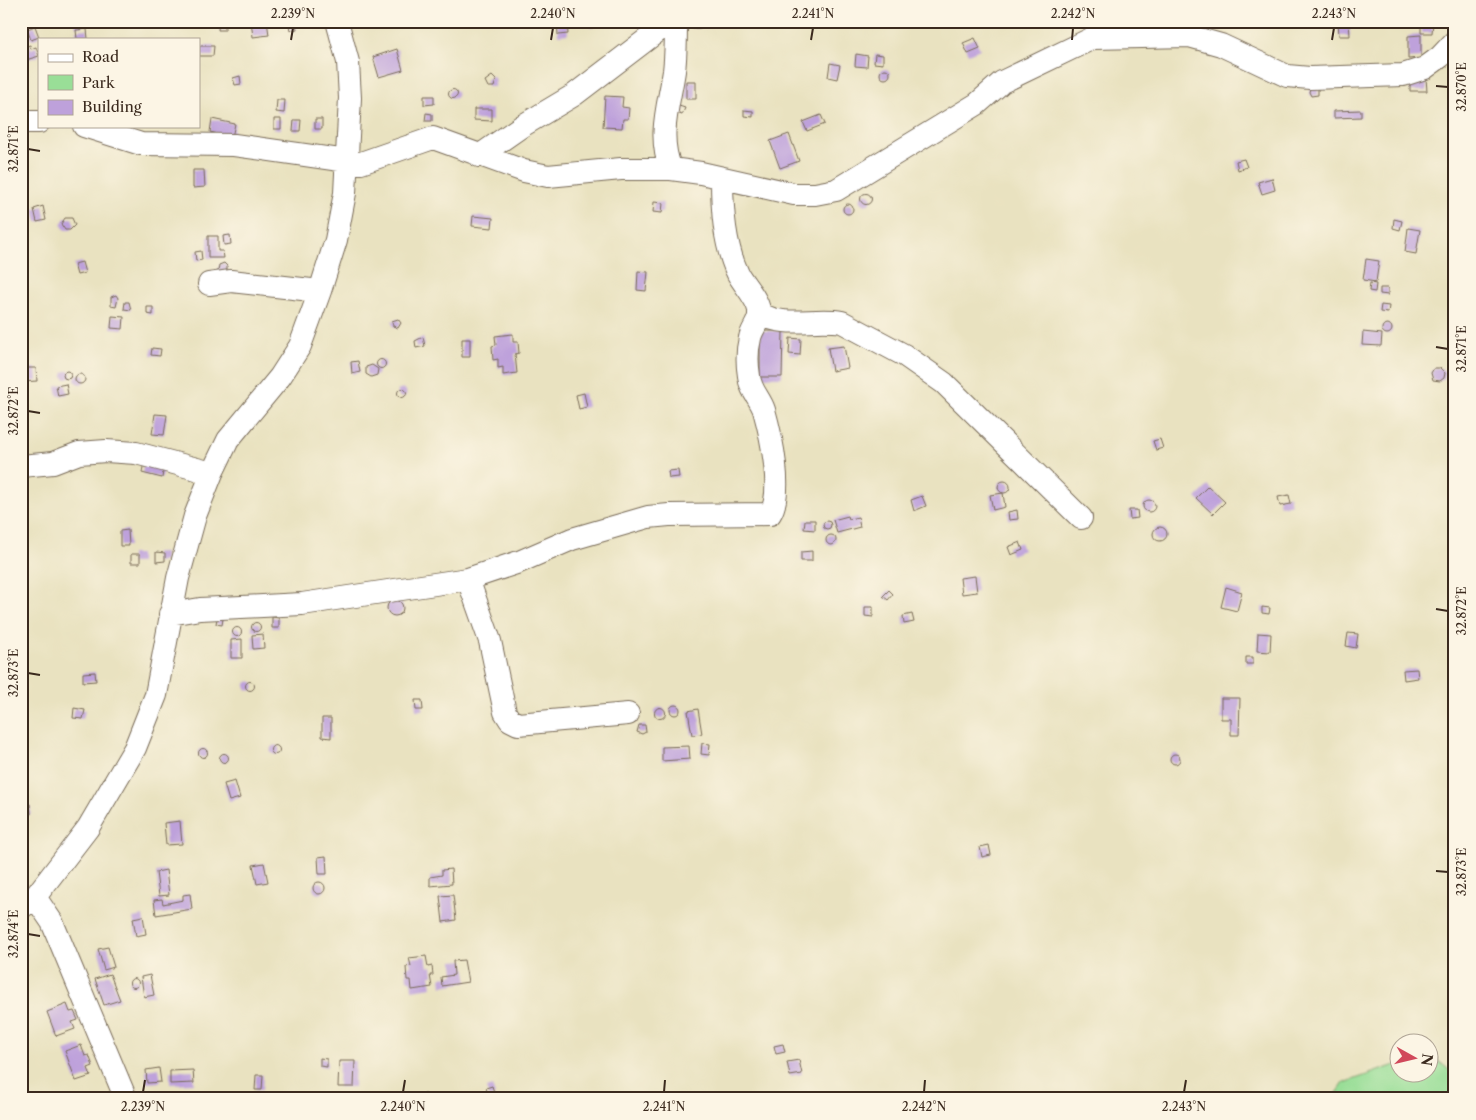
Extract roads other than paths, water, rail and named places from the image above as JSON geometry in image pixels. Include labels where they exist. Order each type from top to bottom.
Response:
[{"type":"street","points":[[126,1099],[52,922],[28,903],[88,828],[135,748],[156,695],[170,614],[195,516],[212,473],[228,440],[280,378],[300,346],[320,290],[336,240],[345,193],[350,98],[348,62],[337,21]]},
{"type":"street","points":[[479,156],[522,126],[574,95],[671,21]]},
{"type":"street","points":[[671,169],[666,156],[664,141],[676,54],[676,21]]},
{"type":"street","points":[[90,128],[141,144],[234,145],[360,163],[433,138],[524,172],[548,176],[621,169],[671,169],[794,194],[815,194],[836,190],[977,104],[1002,82],[1093,38],[1115,21]]},
{"type":"street","points":[[1093,38],[1190,36],[1221,45],[1287,76],[1310,78],[1403,75],[1425,68],[1440,57],[1455,41]]},
{"type":"street","points":[[21,122],[38,122]]},
{"type":"street","points":[[170,614],[200,609],[302,604],[468,579],[519,562],[572,539],[648,517],[770,514],[775,499],[775,464],[764,409],[750,386],[748,374],[750,338],[760,314],[757,304],[737,272],[727,238],[722,209],[722,178]]},
{"type":"street","points":[[209,284],[231,281],[320,290]]},
{"type":"street","points":[[760,314],[772,321],[782,323],[832,320],[842,322],[904,355],[944,383],[1081,518]]},
{"type":"street","points":[[21,466],[54,463],[79,453],[106,451],[136,452],[212,473]]},
{"type":"street","points":[[468,579],[490,641],[505,712],[510,720],[518,724],[628,714]]}]
